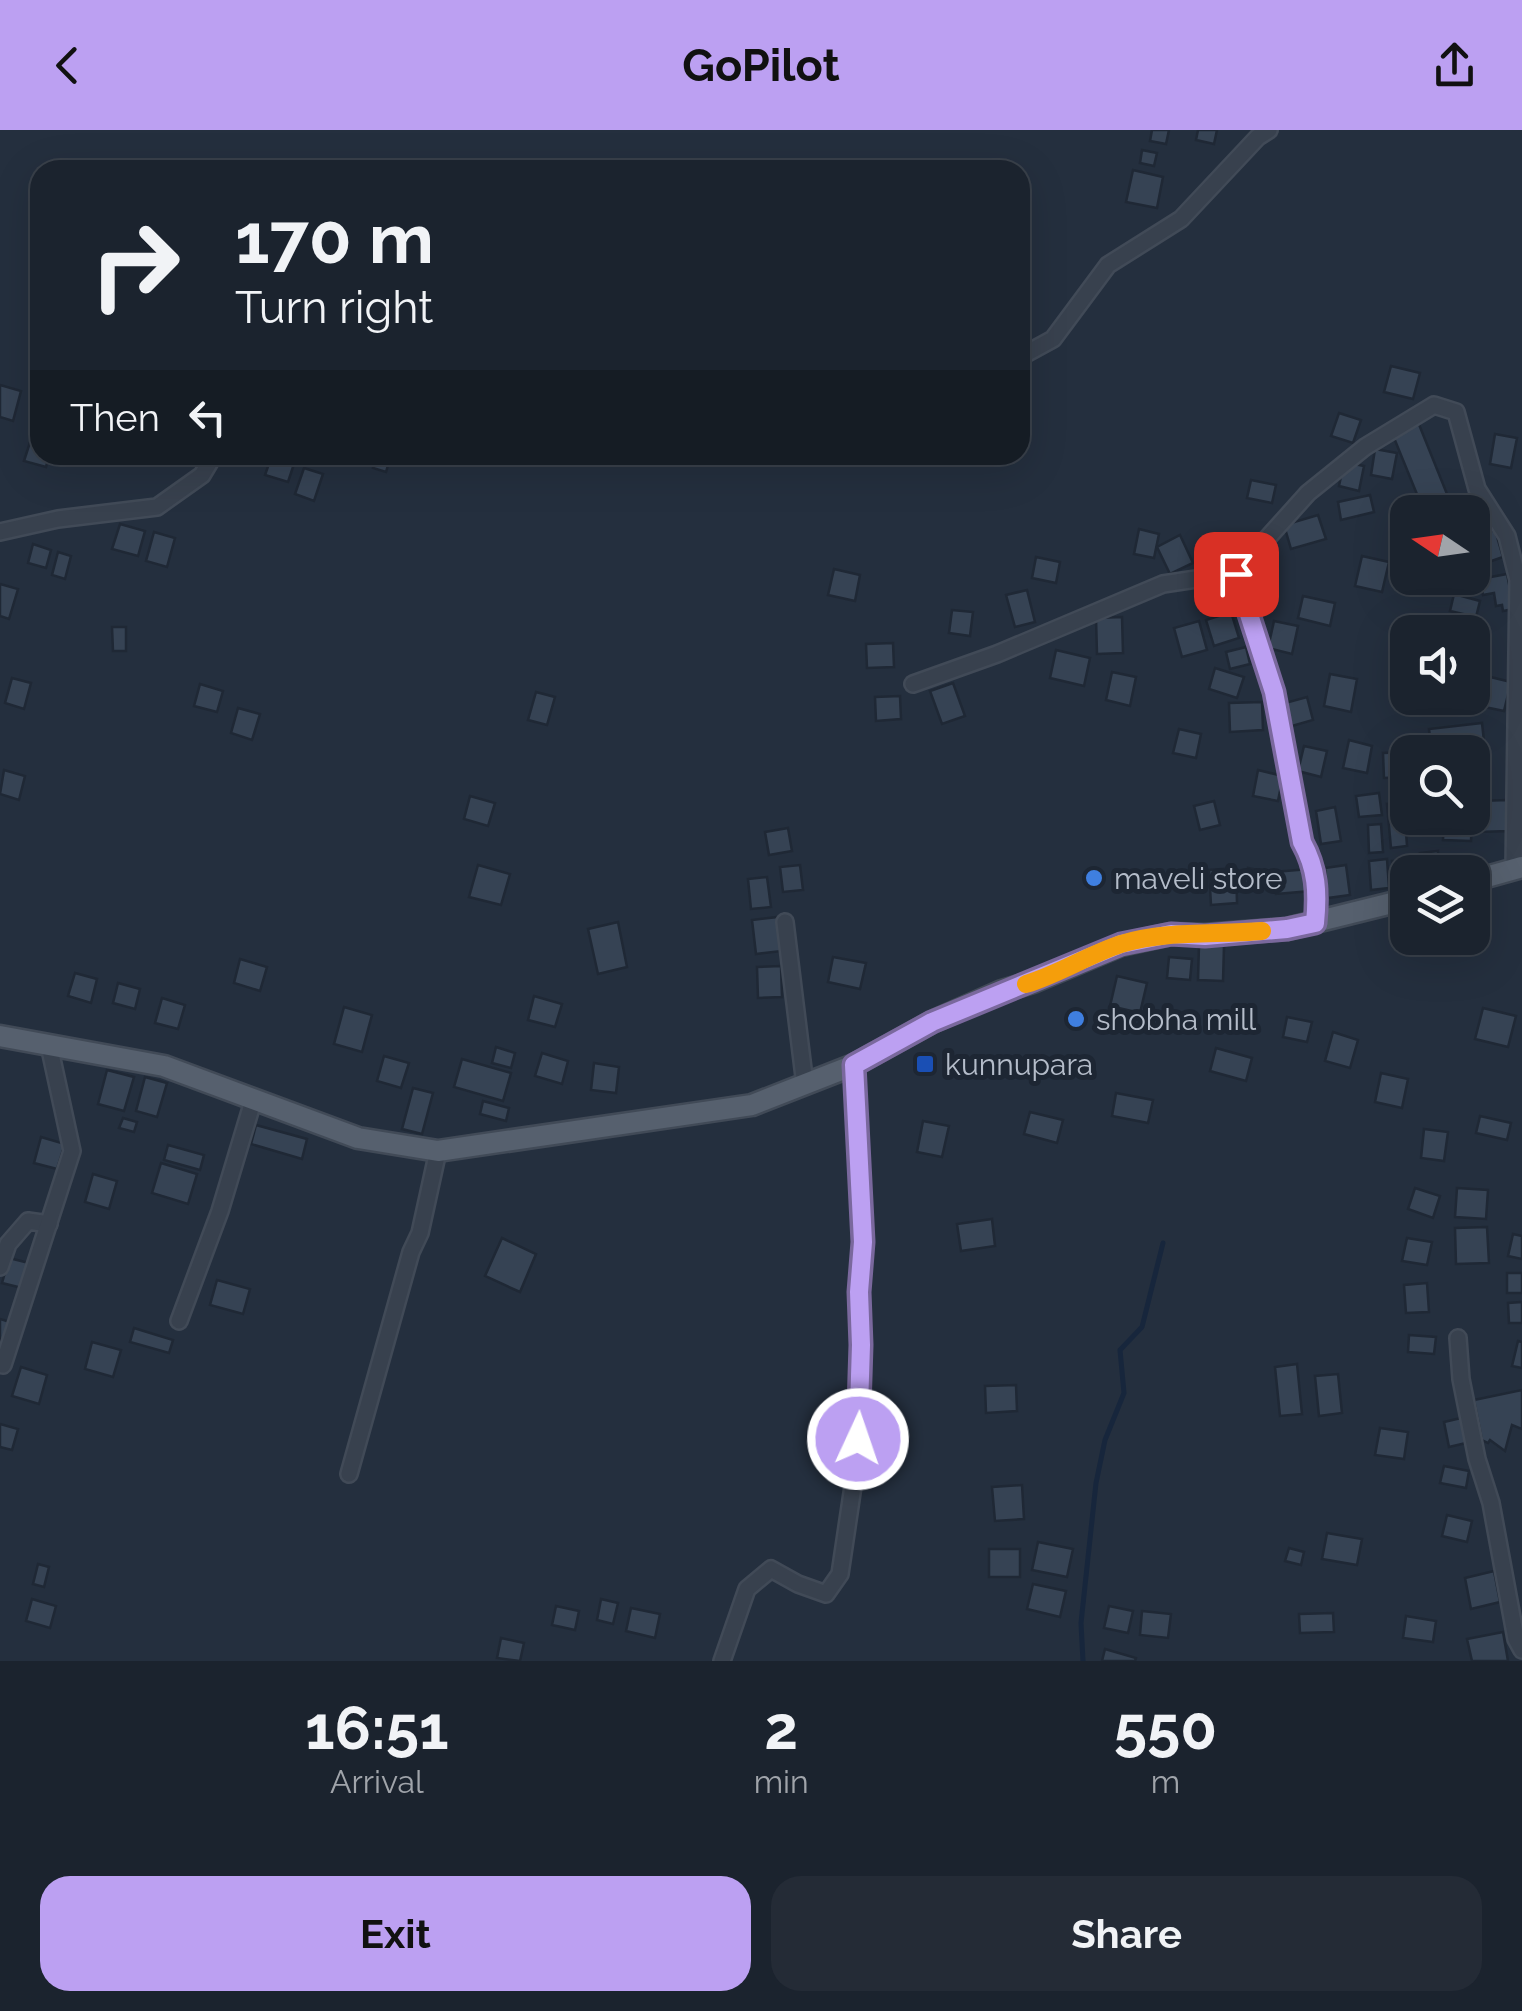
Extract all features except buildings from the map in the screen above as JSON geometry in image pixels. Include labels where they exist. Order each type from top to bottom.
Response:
[{"type":"main road","points":[[1490,876],[1518,868]]},
{"type":"main road","points":[[0,1036],[164,1066],[358,1138],[438,1151],[752,1106],[854,1065],[932,1022],[1121,944],[1171,934],[1205,936],[1287,929],[1390,904]]},
{"type":"street","points":[[1030,352],[1053,339],[1108,264],[1180,219],[1269,130]]},
{"type":"street","points":[[913,684],[997,654],[1163,584],[1236,574],[1308,493],[1365,447],[1434,405],[1456,412],[1477,488],[1507,536],[1518,580],[1518,868]]},
{"type":"street","points":[[0,532],[58,520],[158,508],[202,475],[208,465]]},
{"type":"street","points":[[1236,574],[1274,692],[1302,842],[1314,863],[1318,899],[1315,923]]},
{"type":"street","points":[[786,922],[805,1084]]},
{"type":"street","points":[[4,1366],[72,1151],[49,1045]]},
{"type":"street","points":[[722,1661],[747,1589],[771,1569],[826,1594],[840,1574],[856,1466],[860,1378],[863,1242],[854,1065]]},
{"type":"street","points":[[179,1321],[220,1211],[254,1098]]},
{"type":"street","points":[[349,1474],[411,1252],[420,1232],[438,1151]]},
{"type":"street","points":[[0,1267],[8,1244],[28,1222],[49,1224]]},
{"type":"street","points":[[1458,1338],[1460,1380],[1476,1458],[1491,1503],[1516,1639],[1522,1650]]},
{"type":"waterway","points":[[1083,1661],[1081,1623],[1096,1483],[1105,1440],[1124,1393],[1120,1350],[1142,1327],[1163,1243]]},
{"type":"slow traffic","points":[[1026,984],[1121,944],[1171,934],[1205,936],[1262,931]]},
{"type":"place","name":"maveli store","points":[[1094,878]]},
{"type":"place","name":"shobha mill","points":[[1076,1019]]},
{"type":"place","name":"kunnupara","points":[[925,1064]]},
{"type":"route","points":[[858,1439],[863,1242],[854,1065],[932,1022],[1121,944],[1171,934],[1205,936],[1315,923],[1318,899],[1314,863],[1302,842],[1274,692],[1236,574]]}]
